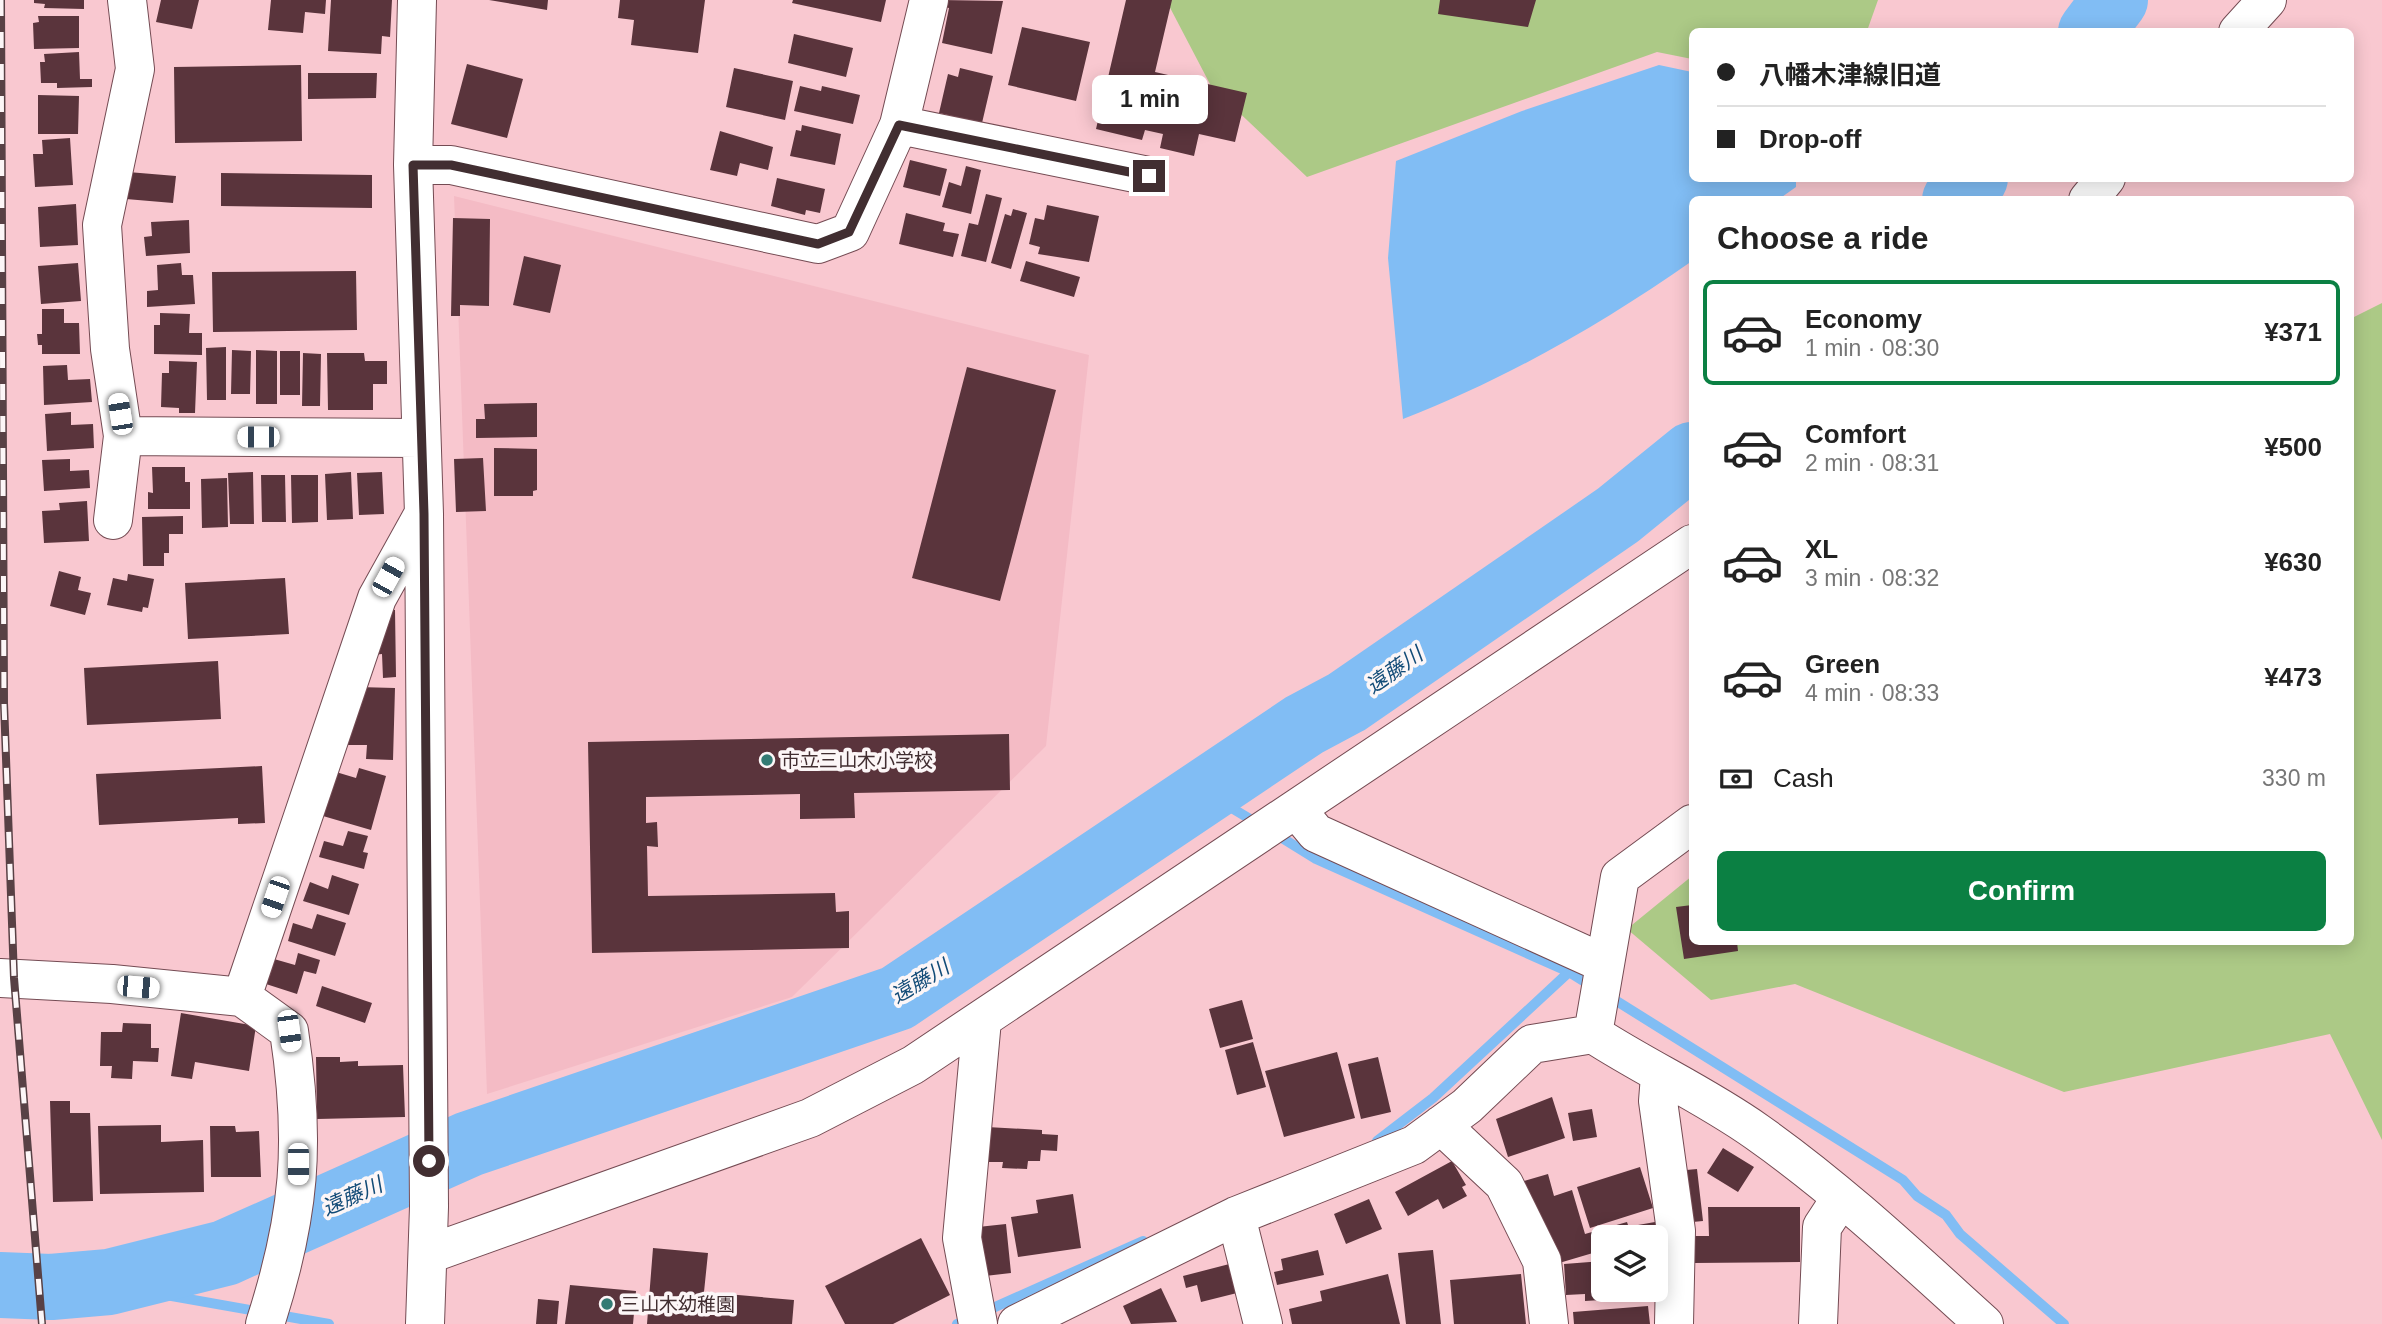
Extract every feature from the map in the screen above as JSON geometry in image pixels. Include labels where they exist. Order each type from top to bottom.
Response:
[{"type":"street","points":[[113,520],[124,436],[110,349],[102,225],[135,69],[127,0]]},
{"type":"street","points":[[416,0],[413,165],[424,514],[429,1208],[425,1324]]},
{"type":"street","points":[[413,165],[451,165],[818,244],[849,232],[899,125],[929,0]]},
{"type":"street","points":[[2242,28],[2267,0]]},
{"type":"street","points":[[899,125],[1149,176]]},
{"type":"street","points":[[2091,196],[2103,182]]},
{"type":"street","points":[[124,436],[420,438]]},
{"type":"street","points":[[242,997],[377,598],[424,514]]},
{"type":"street","points":[[429,1254],[810,1118],[913,1065],[1689,546]]},
{"type":"street","points":[[1297,810],[1316,833],[1603,972]]},
{"type":"street","points":[[1595,1027],[1620,877],[1689,826]]},
{"type":"street","points":[[0,978],[112,984],[242,997],[289,1031],[299,1098],[298,1186],[285,1262],[265,1324]]},
{"type":"street","points":[[978,1324],[962,1238],[982,1020]]},
{"type":"street","points":[[1595,1027],[1660,1076],[1702,1096],[1758,1132],[1887,1235],[1984,1324]]},
{"type":"street","points":[[1017,1324],[1236,1216],[1413,1145],[1467,1106],[1532,1044],[1595,1027]]},
{"type":"street","points":[[1660,1076],[1658,1101],[1676,1231],[1674,1324]]},
{"type":"street","points":[[1441,1125],[1504,1184],[1542,1261],[1549,1324]]},
{"type":"street","points":[[1818,1324],[1822,1227],[1841,1198]]},
{"type":"street","points":[[1236,1216],[1263,1324]]},
{"type":"shaded area","points":[[454,196],[1089,355],[1046,746],[792,997],[487,1094]]},
{"type":"green space","points":[[1166,0],[1878,0],[1868,28],[1689,28],[1689,58],[1657,52],[1307,177],[1211,86]]},
{"type":"green space","points":[[2382,303],[2382,1140],[2330,1034],[2064,1092],[1795,984],[1711,1000],[1627,929],[1689,878],[1689,945],[2354,945],[2354,317]]},
{"type":"water","points":[[1659,65],[1689,71],[1689,182],[1796,182],[1796,187],[1783,196],[1689,196],[1689,263],[1623,307],[1552,349],[1479,386],[1403,419],[1388,258],[1396,161],[1522,111]]},
{"type":"building","points":[[34,0],[84,0],[84,9],[44,8],[45,4],[34,3]]},
{"type":"building","points":[[161,0],[199,0],[192,29],[156,22]]},
{"type":"building","points":[[271,0],[326,0],[325,14],[305,12],[303,33],[268,30]]},
{"type":"building","points":[[331,0],[392,0],[390,37],[382,36],[381,54],[328,51]]},
{"type":"building","points":[[489,0],[548,0],[547,10]]},
{"type":"building","points":[[620,0],[705,0],[698,53],[631,45],[634,20],[618,18]]},
{"type":"building","points":[[793,0],[886,0],[881,22],[792,3]]},
{"type":"building","points":[[941,0],[1003,1],[992,54],[942,43],[949,8],[940,6]]},
{"type":"building","points":[[1126,0],[1172,0],[1155,72],[1247,93],[1235,142],[1199,134],[1194,156],[1160,148],[1163,134],[1145,130],[1142,140],[1096,129]]},
{"type":"building","points":[[1440,0],[1536,0],[1528,27],[1438,14]]},
{"type":"building","points":[[38,16],[79,16],[79,48],[34,49],[33,23],[39,22]]},
{"type":"building","points":[[1022,27],[1090,42],[1076,101],[1008,85]]},
{"type":"building","points":[[794,34],[853,48],[846,77],[788,63]]},
{"type":"building","points":[[79,52],[80,79],[92,79],[92,87],[57,88],[57,83],[41,83],[40,62],[45,62],[44,54]]},
{"type":"building","points":[[467,64],[523,79],[507,138],[451,124]]},
{"type":"building","points":[[301,65],[302,141],[175,143],[174,67]]},
{"type":"building","points":[[734,68],[793,81],[785,120],[726,107]]},
{"type":"building","points":[[960,68],[993,76],[982,123],[939,113],[948,74],[958,77]]},
{"type":"building","points":[[308,73],[377,73],[376,98],[308,99]]},
{"type":"building","points":[[800,86],[821,91],[822,86],[860,95],[853,124],[794,111]]},
{"type":"building","points":[[38,95],[79,96],[78,134],[38,134]]},
{"type":"building","points":[[802,125],[841,134],[835,165],[790,156],[796,130],[801,131]]},
{"type":"building","points":[[720,131],[773,147],[768,170],[740,163],[737,176],[710,170]]},
{"type":"building","points":[[70,138],[73,185],[35,187],[33,154],[43,154],[42,140]]},
{"type":"building","points":[[910,160],[947,169],[940,196],[903,187]]},
{"type":"building","points":[[966,166],[981,170],[971,214],[942,207],[949,182],[961,186]]},
{"type":"building","points":[[128,172],[176,176],[173,203],[126,199]]},
{"type":"building","points":[[221,173],[372,175],[372,208],[221,206]]},
{"type":"building","points":[[777,178],[825,189],[820,213],[806,210],[805,215],[771,206]]},
{"type":"building","points":[[986,194],[1002,198],[986,262],[961,256],[969,223],[978,225]]},
{"type":"building","points":[[76,204],[78,245],[40,247],[38,207]]},
{"type":"building","points":[[1047,205],[1099,216],[1089,262],[1038,254],[1040,247],[1029,244],[1035,218],[1044,220]]},
{"type":"building","points":[[1013,209],[1027,213],[1011,269],[991,263],[1005,214],[1011,216]]},
{"type":"building","points":[[906,213],[945,223],[943,231],[959,234],[953,257],[899,244]]},
{"type":"building","points":[[453,218],[490,219],[489,306],[460,305],[460,316],[451,316]]},
{"type":"building","points":[[189,220],[190,253],[146,256],[144,237],[152,236],[151,222]]},
{"type":"building","points":[[524,256],[561,265],[550,313],[513,305]]},
{"type":"building","points":[[1026,261],[1080,277],[1074,297],[1020,281]]},
{"type":"building","points":[[78,263],[81,301],[41,304],[38,266]]},
{"type":"building","points":[[181,263],[182,275],[193,275],[195,304],[147,307],[147,291],[158,290],[157,265]]},
{"type":"building","points":[[356,271],[357,330],[213,332],[212,272]]},
{"type":"building","points":[[42,309],[64,309],[64,323],[79,323],[80,354],[42,354],[42,345],[38,345],[37,334],[42,334]]},
{"type":"building","points":[[160,313],[190,314],[189,333],[202,333],[202,355],[154,354],[154,325],[160,325]]},
{"type":"building","points":[[226,347],[226,400],[207,400],[206,348]]},
{"type":"building","points":[[232,350],[251,351],[250,394],[231,394]]},
{"type":"building","points":[[256,350],[277,351],[277,404],[256,404]]},
{"type":"building","points":[[280,351],[300,351],[300,395],[280,395]]},
{"type":"building","points":[[303,353],[321,354],[320,406],[302,406]]},
{"type":"building","points":[[327,353],[364,353],[365,361],[387,361],[387,384],[373,384],[373,410],[328,410]]},
{"type":"building","points":[[169,361],[197,362],[195,413],[179,413],[179,408],[161,407],[162,373],[169,373]]},
{"type":"building","points":[[67,365],[68,380],[90,379],[92,402],[44,405],[43,366]]},
{"type":"building","points":[[967,367],[1056,390],[1000,601],[912,578]]},
{"type":"building","points":[[537,403],[537,437],[476,438],[476,419],[485,419],[484,404]]},
{"type":"building","points":[[71,412],[71,425],[93,424],[94,448],[47,451],[45,414]]},
{"type":"building","points":[[494,448],[537,449],[537,490],[533,491],[533,496],[494,496]]},
{"type":"building","points":[[483,458],[486,511],[456,512],[454,459]]},
{"type":"building","points":[[70,459],[70,471],[89,470],[90,488],[44,491],[42,460]]},
{"type":"building","points":[[152,467],[185,467],[185,482],[190,482],[190,509],[148,509],[148,492],[153,493]]},
{"type":"building","points":[[253,472],[254,524],[230,524],[228,473]]},
{"type":"building","points":[[351,472],[353,519],[327,520],[325,474]]},
{"type":"building","points":[[382,472],[384,514],[359,515],[357,473]]},
{"type":"building","points":[[261,475],[285,475],[286,522],[262,522]]},
{"type":"building","points":[[291,475],[318,475],[318,522],[292,523]]},
{"type":"building","points":[[227,478],[228,527],[202,528],[201,479]]},
{"type":"building","points":[[87,501],[89,541],[44,543],[42,511],[60,510],[59,503]]},
{"type":"building","points":[[183,516],[183,534],[169,534],[169,553],[164,553],[164,566],[143,566],[142,517]]},
{"type":"building","points":[[59,571],[81,577],[78,590],[91,593],[85,615],[50,606]]},
{"type":"building","points":[[128,574],[154,579],[148,608],[143,607],[142,612],[107,605],[113,578],[127,581]]},
{"type":"building","points":[[285,578],[289,634],[188,639],[185,583]]},
{"type":"building","points":[[381,610],[395,610],[396,677],[383,678],[382,654],[373,655]]},
{"type":"building","points":[[218,661],[221,719],[87,725],[84,668]]},
{"type":"building","points":[[358,687],[395,688],[393,760],[366,759],[367,745],[347,745]]},
{"type":"building","points":[[1009,734],[1010,790],[854,793],[855,818],[800,819],[800,794],[646,797],[646,823],[657,822],[658,847],[647,846],[648,896],[835,893],[836,912],[849,911],[849,948],[592,953],[588,742]]},
{"type":"building","points":[[262,766],[265,823],[238,824],[238,818],[99,825],[96,774]]},
{"type":"building","points":[[359,768],[386,776],[371,830],[323,816],[336,772],[356,778]]},
{"type":"building","points":[[348,831],[368,836],[363,852],[368,853],[364,869],[319,857],[324,841],[343,846]]},
{"type":"building","points":[[332,875],[359,884],[349,915],[303,901],[310,882],[328,889]]},
{"type":"building","points":[[1689,905],[1689,945],[1737,945],[1738,951],[1684,959],[1676,907]]},
{"type":"building","points":[[317,914],[346,923],[335,956],[288,941],[293,923],[312,929]]},
{"type":"building","points":[[298,953],[320,960],[316,974],[304,971],[297,994],[266,984],[274,959],[295,965]]},
{"type":"building","points":[[322,986],[372,1003],[365,1023],[316,1006]]},
{"type":"building","points":[[1242,1000],[1253,1039],[1220,1048],[1209,1009]]},
{"type":"building","points":[[181,1013],[256,1026],[249,1071],[195,1062],[192,1079],[171,1076]]},
{"type":"building","points":[[123,1023],[151,1024],[151,1048],[159,1048],[158,1062],[133,1061],[132,1079],[111,1078],[112,1066],[100,1066],[101,1032],[122,1032]]},
{"type":"building","points":[[1253,1042],[1266,1087],[1237,1095],[1225,1050]]},
{"type":"building","points":[[1337,1052],[1355,1118],[1284,1137],[1265,1071]]},
{"type":"building","points":[[316,1057],[340,1057],[340,1062],[358,1061],[358,1066],[403,1065],[405,1117],[317,1119]]},
{"type":"building","points":[[1378,1057],[1391,1112],[1361,1119],[1348,1064]]},
{"type":"building","points":[[1552,1097],[1565,1138],[1508,1157],[1496,1119]]},
{"type":"building","points":[[50,1101],[70,1101],[70,1113],[90,1113],[93,1201],[53,1202]]},
{"type":"building","points":[[1592,1109],[1597,1137],[1573,1141],[1568,1113]]},
{"type":"building","points":[[161,1125],[161,1142],[203,1140],[204,1192],[100,1194],[98,1126]]},
{"type":"building","points":[[210,1126],[235,1126],[236,1132],[259,1131],[261,1177],[211,1177]]},
{"type":"building","points":[[987,1127],[1042,1130],[1042,1134],[1058,1135],[1057,1151],[1041,1150],[1040,1161],[1028,1161],[1027,1169],[1002,1168],[1003,1162],[985,1162]]},
{"type":"building","points":[[1723,1148],[1754,1167],[1738,1192],[1707,1173]]},
{"type":"building","points":[[1452,1161],[1466,1185],[1462,1187],[1467,1196],[1443,1209],[1438,1199],[1408,1216],[1395,1192]]},
{"type":"building","points":[[1640,1167],[1653,1208],[1599,1225],[1591,1225],[1590,1228],[1577,1187]]},
{"type":"building","points":[[1697,1169],[1703,1221],[1682,1223],[1676,1171]]},
{"type":"building","points":[[1548,1174],[1554,1196],[1572,1190],[1585,1234],[1591,1232],[1591,1254],[1549,1266],[1524,1181]]},
{"type":"building","points":[[1073,1194],[1081,1248],[1018,1257],[1011,1217],[1038,1213],[1036,1200]]},
{"type":"building","points":[[1369,1199],[1382,1229],[1346,1244],[1334,1214]]},
{"type":"building","points":[[1708,1207],[1800,1207],[1800,1262],[1693,1263],[1694,1236],[1709,1236]]},
{"type":"building","points":[[1006,1224],[1011,1273],[985,1276],[978,1227]]},
{"type":"building","points":[[921,1238],[950,1295],[893,1324],[845,1324],[825,1286]]},
{"type":"building","points":[[653,1248],[708,1253],[704,1292],[794,1300],[792,1324],[647,1324]]},
{"type":"building","points":[[1318,1250],[1324,1275],[1277,1285],[1274,1272],[1283,1270],[1281,1259]]},
{"type":"building","points":[[1433,1250],[1441,1324],[1406,1324],[1398,1253]]},
{"type":"building","points":[[1241,1261],[1249,1290],[1201,1302],[1197,1285],[1186,1288],[1183,1276]]},
{"type":"building","points":[[1591,1262],[1591,1301],[1585,1301],[1585,1294],[1566,1295],[1564,1264]]},
{"type":"building","points":[[1388,1274],[1400,1324],[1292,1324],[1289,1309],[1322,1301],[1320,1291]]},
{"type":"building","points":[[1521,1274],[1526,1324],[1454,1324],[1450,1280]]},
{"type":"building","points":[[570,1285],[636,1291],[633,1324],[565,1324]]},
{"type":"building","points":[[1161,1288],[1177,1322],[1131,1324],[1123,1306]]},
{"type":"building","points":[[538,1299],[559,1301],[557,1324],[536,1324]]},
{"type":"building","points":[[1648,1306],[1650,1324],[1574,1324],[1573,1312]]},
{"type":"waterway","name":"遠藤川","points":[[2094,28],[2115,0]]},
{"type":"waterway","name":"遠藤川","points":[[1959,196],[1971,182]]},
{"type":"waterway","name":"遠藤川","points":[[0,1285],[51,1287],[109,1282],[225,1253],[469,1144],[897,998],[1304,725],[1347,702],[1618,515],[1689,457]]},
{"type":"waterway","points":[[1205,792],[1260,825]]},
{"type":"waterway","points":[[1274,833],[1316,859],[1569,972],[1593,987]]},
{"type":"waterway","points":[[1377,1141],[1433,1098],[1569,972]]},
{"type":"waterway","points":[[1607,995],[1903,1180],[1917,1196],[1946,1215],[1960,1234],[2064,1324]]},
{"type":"waterway","points":[[957,1324],[1143,1241]]},
{"type":"waterway","points":[[98,1283],[329,1324]]},
{"type":"railway","points":[[1,0],[4,703],[14,978],[42,1324]]},
{"type":"place","name":"市立三山木小学校","points":[[767,760]]},
{"type":"place","name":"三山木幼稚園","points":[[607,1304]]},
{"type":"route","points":[[429,1161],[424,514],[413,165],[451,165],[573,189],[818,244],[849,232],[899,125],[1149,176]]}]
